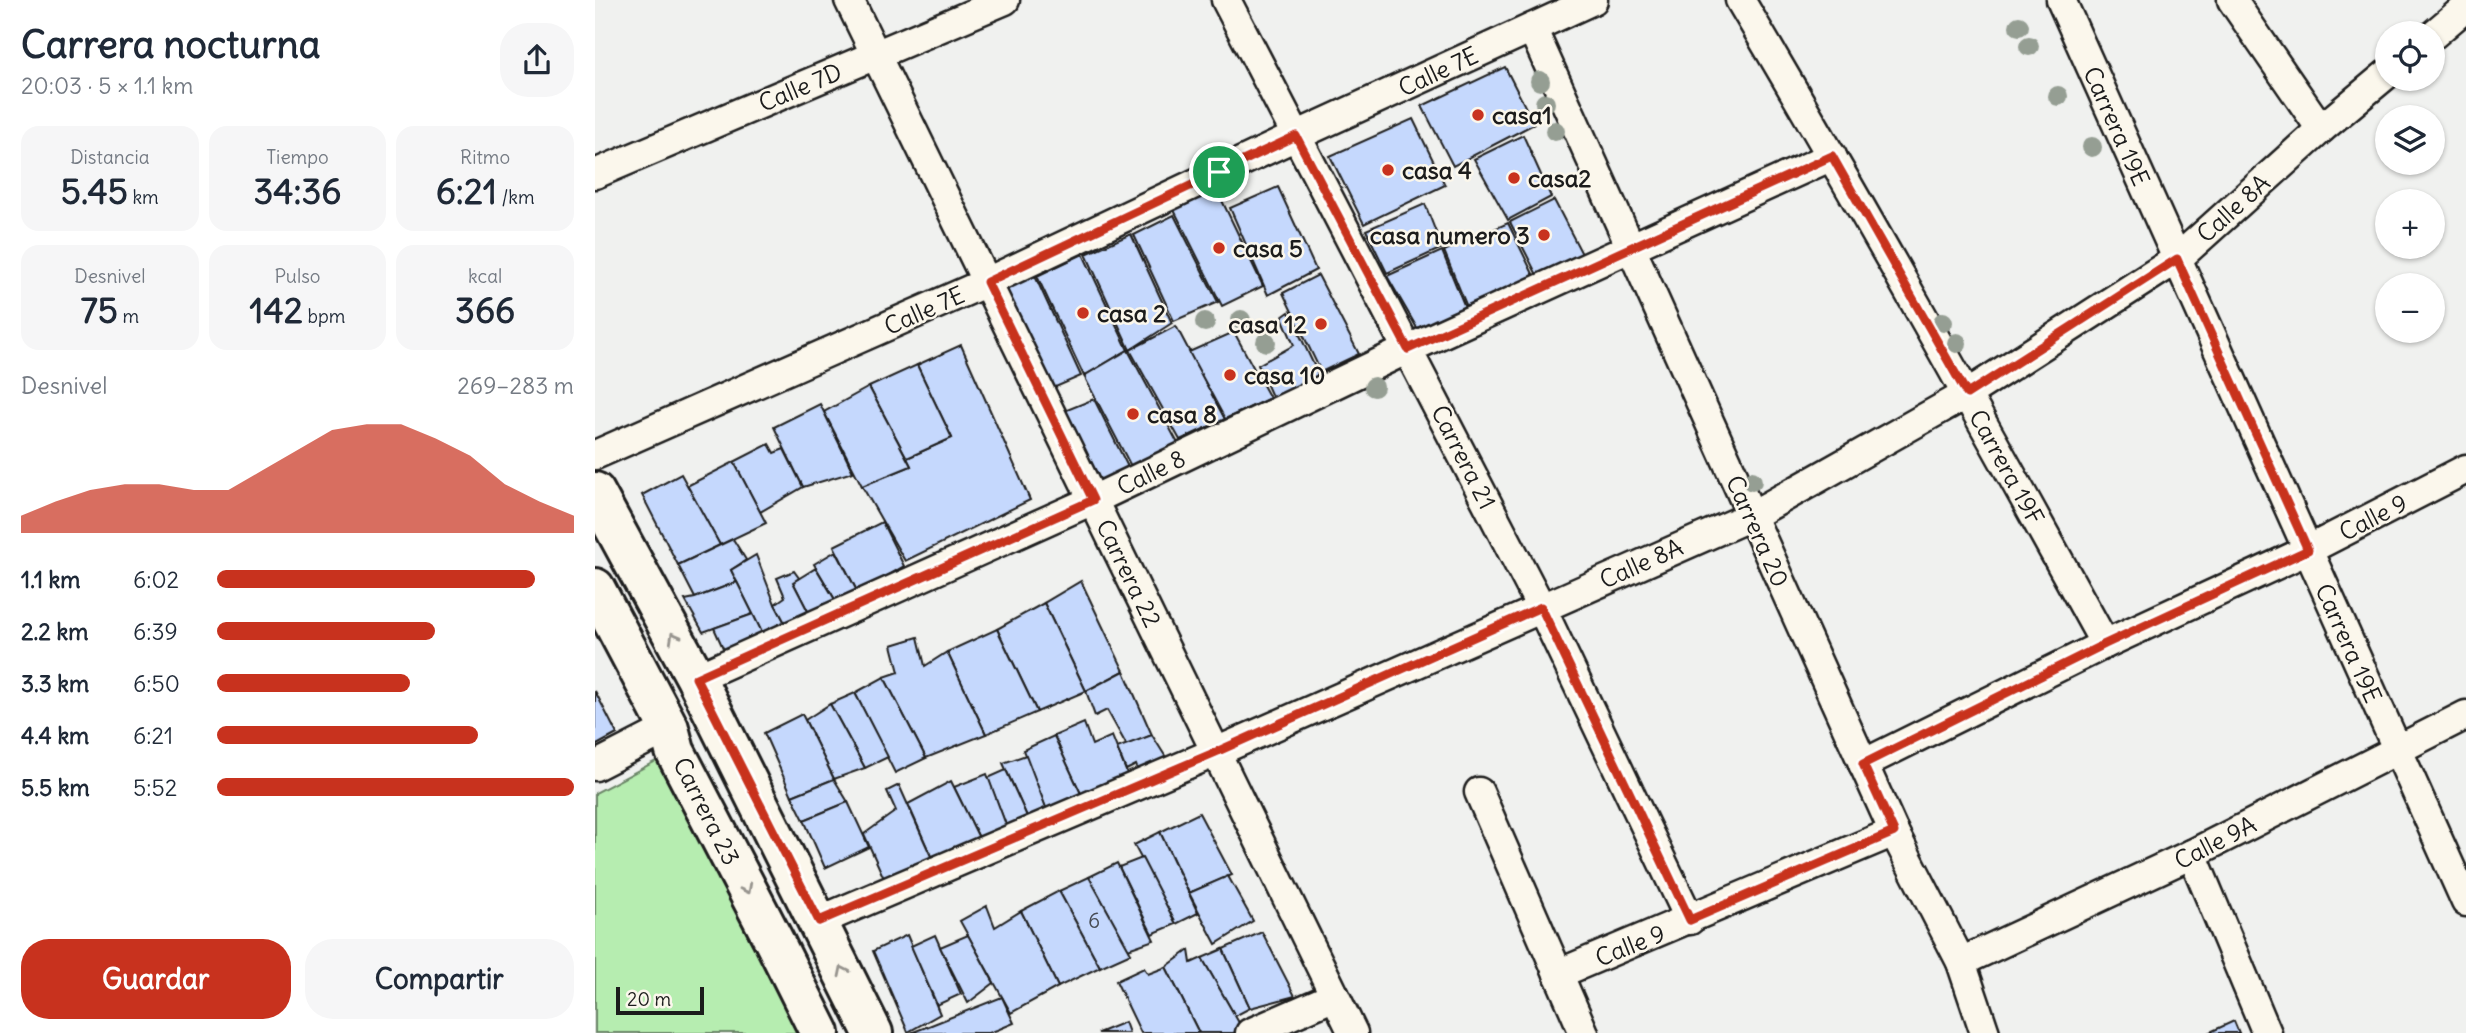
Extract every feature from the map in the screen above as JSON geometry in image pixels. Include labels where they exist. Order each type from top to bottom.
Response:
[{"type":"main road","name":"Carrera 23","points":[[595,492],[696,678],[873,1033]]},
{"type":"main road","name":"Carrera 23","points":[[595,588],[669,728],[675,751],[820,1033]]},
{"type":"street","name":"Carrera 22","points":[[849,0],[1353,1033]]},
{"type":"street","name":"Calle 7D","points":[[595,174],[1005,0]]},
{"type":"street","name":"Carrera 21","points":[[1226,0],[1541,607],[1690,920]]},
{"type":"street","name":"Carrera 19F","points":[[1740,0],[1967,394],[2105,644]]},
{"type":"street","name":"Carrera 19E","points":[[2061,0],[2466,902]]},
{"type":"street","points":[[2232,0],[2321,129]]},
{"type":"street","name":"Calle 7E","points":[[595,455],[987,282],[1589,1]]},
{"type":"street","points":[[2445,25],[2466,7]]},
{"type":"street","name":"Carrera 20","points":[[1532,28],[1894,832],[1961,962],[1976,1031]]},
{"type":"street","name":"Calle 8A","points":[[819,921],[1216,752],[1751,516],[1967,394],[2177,259],[2375,84]]},
{"type":"street","name":"Calle 8","points":[[696,678],[1093,500],[1408,349],[1832,156]]},
{"type":"street","name":"Calle 9","points":[[1863,764],[2105,644],[2308,550],[2466,469]]},
{"type":"street","name":"Calle 9A","points":[[1961,962],[2192,854],[2466,715]]},
{"type":"street","points":[[595,766],[669,728]]},
{"type":"street","points":[[1479,792],[1584,1033]]},
{"type":"street","name":"Calle 9","points":[[1558,974],[1894,832]]},
{"type":"street","points":[[2192,854],[2267,1033]]},
{"type":"street","points":[[1250,1033],[1335,996]]},
{"type":"green space","points":[[675,751],[810,1033],[595,1033],[595,793]]},
{"type":"building","name":"casa1","points":[[1505,67],[1534,124],[1453,166],[1422,106]]},
{"type":"building","name":"casa 4","points":[[1413,119],[1445,185],[1364,224],[1330,156]]},
{"type":"building","name":"casa2","points":[[1523,135],[1551,197],[1508,220],[1474,159]]},
{"type":"building","points":[[1278,187],[1316,270],[1268,295],[1230,208]]},
{"type":"building","name":"casa 5","points":[[1216,188],[1263,286],[1222,306],[1174,210]]},
{"type":"building","name":"casa numero 3","points":[[1554,200],[1582,254],[1538,277],[1510,222]]},
{"type":"building","name":"casa 5","points":[[1425,204],[1442,248],[1387,273],[1366,230]]},
{"type":"building","points":[[1174,215],[1218,302],[1174,321],[1134,235]]},
{"type":"building","points":[[1508,223],[1536,280],[1469,312],[1444,251]]},
{"type":"building","points":[[1131,234],[1172,323],[1130,350],[1086,254]]},
{"type":"building","points":[[1442,251],[1467,312],[1417,328],[1387,276]]},
{"type":"building","name":"casa 2","points":[[1083,254],[1128,350],[1084,376],[1037,276]]},
{"type":"building","name":"casa 12","points":[[1318,275],[1359,354],[1321,372],[1283,293]]},
{"type":"building","points":[[1035,276],[1081,376],[1051,389],[996,292]]},
{"type":"building","points":[[1289,312],[1320,378],[1274,401],[1258,365],[1294,345],[1282,317]]},
{"type":"building","points":[[1176,326],[1225,419],[1180,440],[1130,350]]},
{"type":"building","name":"casa 10","points":[[1234,332],[1270,398],[1225,419],[1189,352]]},
{"type":"building","points":[[961,345],[1030,500],[905,561],[862,486],[911,466],[907,458],[952,438],[917,365]]},
{"type":"building","name":"casa 8","points":[[1128,350],[1182,451],[1135,474],[1084,376]]},
{"type":"building","points":[[917,365],[952,438],[907,458],[869,387]]},
{"type":"building","points":[[869,387],[911,466],[862,486],[824,412]]},
{"type":"building","points":[[1094,399],[1133,477],[1095,493],[1057,414]]},
{"type":"building","points":[[820,404],[853,472],[803,487],[774,427]]},
{"type":"building","points":[[769,444],[774,453],[784,449],[803,487],[760,512],[734,462]]},
{"type":"building","points":[[734,462],[766,523],[720,545],[687,486]]},
{"type":"building","points":[[681,474],[720,545],[678,565],[642,495]]},
{"type":"building","points":[[882,522],[904,566],[858,593],[834,546]]},
{"type":"building","points":[[733,539],[746,560],[731,570],[737,582],[695,598],[678,565]]},
{"type":"building","points":[[836,551],[858,593],[837,603],[814,564]]},
{"type":"building","points":[[756,555],[775,604],[790,632],[768,645],[731,570]]},
{"type":"building","points":[[816,568],[837,603],[812,619],[793,582]]},
{"type":"building","points":[[794,571],[799,578],[793,582],[812,619],[790,632],[775,604],[785,597],[777,578]]},
{"type":"building","points":[[1081,581],[1124,671],[1086,691],[1044,603]]},
{"type":"building","points":[[737,582],[753,614],[703,632],[685,600]]},
{"type":"building","points":[[1044,603],[1086,691],[1037,712],[997,629]]},
{"type":"building","points":[[753,614],[768,645],[728,659],[714,628]]},
{"type":"building","points":[[997,629],[1037,712],[986,734],[947,652]]},
{"type":"building","points":[[918,637],[925,666],[947,652],[986,734],[926,758],[884,677],[899,672],[892,645]]},
{"type":"building","points":[[1124,671],[1152,735],[1127,746],[1107,710],[1095,716],[1086,691]]},
{"type":"building","points":[[884,677],[926,758],[895,773],[855,693]]},
{"type":"building","points":[[595,691],[617,734],[595,746]]},
{"type":"building","points":[[855,693],[888,757],[865,768],[830,704]]},
{"type":"building","points":[[830,704],[865,768],[834,779],[805,720]]},
{"type":"building","points":[[802,714],[834,779],[792,796],[764,733]]},
{"type":"building","points":[[1084,723],[1092,745],[1112,736],[1132,786],[1083,798],[1054,736]]},
{"type":"building","points":[[1152,735],[1174,770],[1144,786],[1136,765],[1126,770],[1117,748]]},
{"type":"building","points":[[1054,736],[1083,798],[1048,813],[1023,750]]},
{"type":"building","points":[[1026,755],[1048,813],[1029,821],[1003,763]]},
{"type":"building","points":[[1006,770],[1029,821],[1009,833],[988,778]]},
{"type":"building","points":[[987,774],[1009,833],[982,844],[954,787]]},
{"type":"building","points":[[834,779],[848,802],[804,820],[792,796]]},
{"type":"building","points":[[951,781],[982,844],[934,863],[908,804]]},
{"type":"building","points":[[899,785],[934,863],[886,883],[864,834],[896,811],[887,791]]},
{"type":"building","points":[[848,802],[869,847],[825,868],[804,820]]},
{"type":"building","points":[[1199,813],[1232,875],[1189,893],[1160,832]]},
{"type":"building","points":[[1160,832],[1198,913],[1176,924],[1134,845]]},
{"type":"building","points":[[1142,858],[1176,924],[1152,934],[1119,867]]},
{"type":"building","points":[[1117,863],[1154,940],[1128,949],[1089,877]]},
{"type":"building","points":[[1228,876],[1253,921],[1216,944],[1189,893]]},
{"type":"building","points":[[1089,877],[1131,953],[1100,967],[1059,891]]},
{"type":"building","points":[[1059,891],[1100,967],[1058,987],[1021,911]]},
{"type":"building","points":[[987,906],[995,927],[1021,911],[1058,987],[1011,1013],[960,921]]},
{"type":"building","points":[[1262,932],[1295,996],[1250,1008],[1223,949]]},
{"type":"building","points":[[907,935],[940,1014],[908,1032],[873,951]]},
{"type":"building","points":[[935,935],[961,994],[937,1005],[911,946]]},
{"type":"building","points":[[968,935],[994,983],[968,1003],[940,947]]},
{"type":"building","points":[[1223,949],[1250,1008],[1235,1016],[1202,958]]},
{"type":"building","points":[[1189,950],[1191,963],[1202,958],[1242,1028],[1233,1033],[1199,1033],[1166,967]]},
{"type":"building","points":[[1166,967],[1199,1033],[1141,1033],[1116,981],[1144,968],[1148,974]]},
{"type":"building","points":[[1002,997],[1014,1023],[997,1030],[989,1033],[911,1033]]},
{"type":"building","points":[[2234,1021],[2239,1033],[2208,1033]]},
{"type":"building","points":[[1125,1022],[1129,1033],[1098,1033]]},
{"type":"place","name":"casa1","points":[[1478,115]]},
{"type":"place","name":"casa 4","points":[[1388,170]]},
{"type":"place","name":"casa2","points":[[1514,178]]},
{"type":"place","name":"casa numero 3","points":[[1544,235]]},
{"type":"place","name":"casa 5","points":[[1219,248]]},
{"type":"place","name":"casa 2","points":[[1083,313]]},
{"type":"place","name":"casa 12","points":[[1321,324]]},
{"type":"place","name":"casa 10","points":[[1230,375]]},
{"type":"place","name":"casa 8","points":[[1133,414]]},
{"type":"route","points":[[1296,136],[1408,349],[1832,156],[1967,394],[2177,259],[2308,550],[2105,644],[1863,764],[1894,832],[1690,920],[1541,607],[1216,752],[819,921],[696,678],[1093,500],[987,282],[1219,172],[1296,136]]}]
